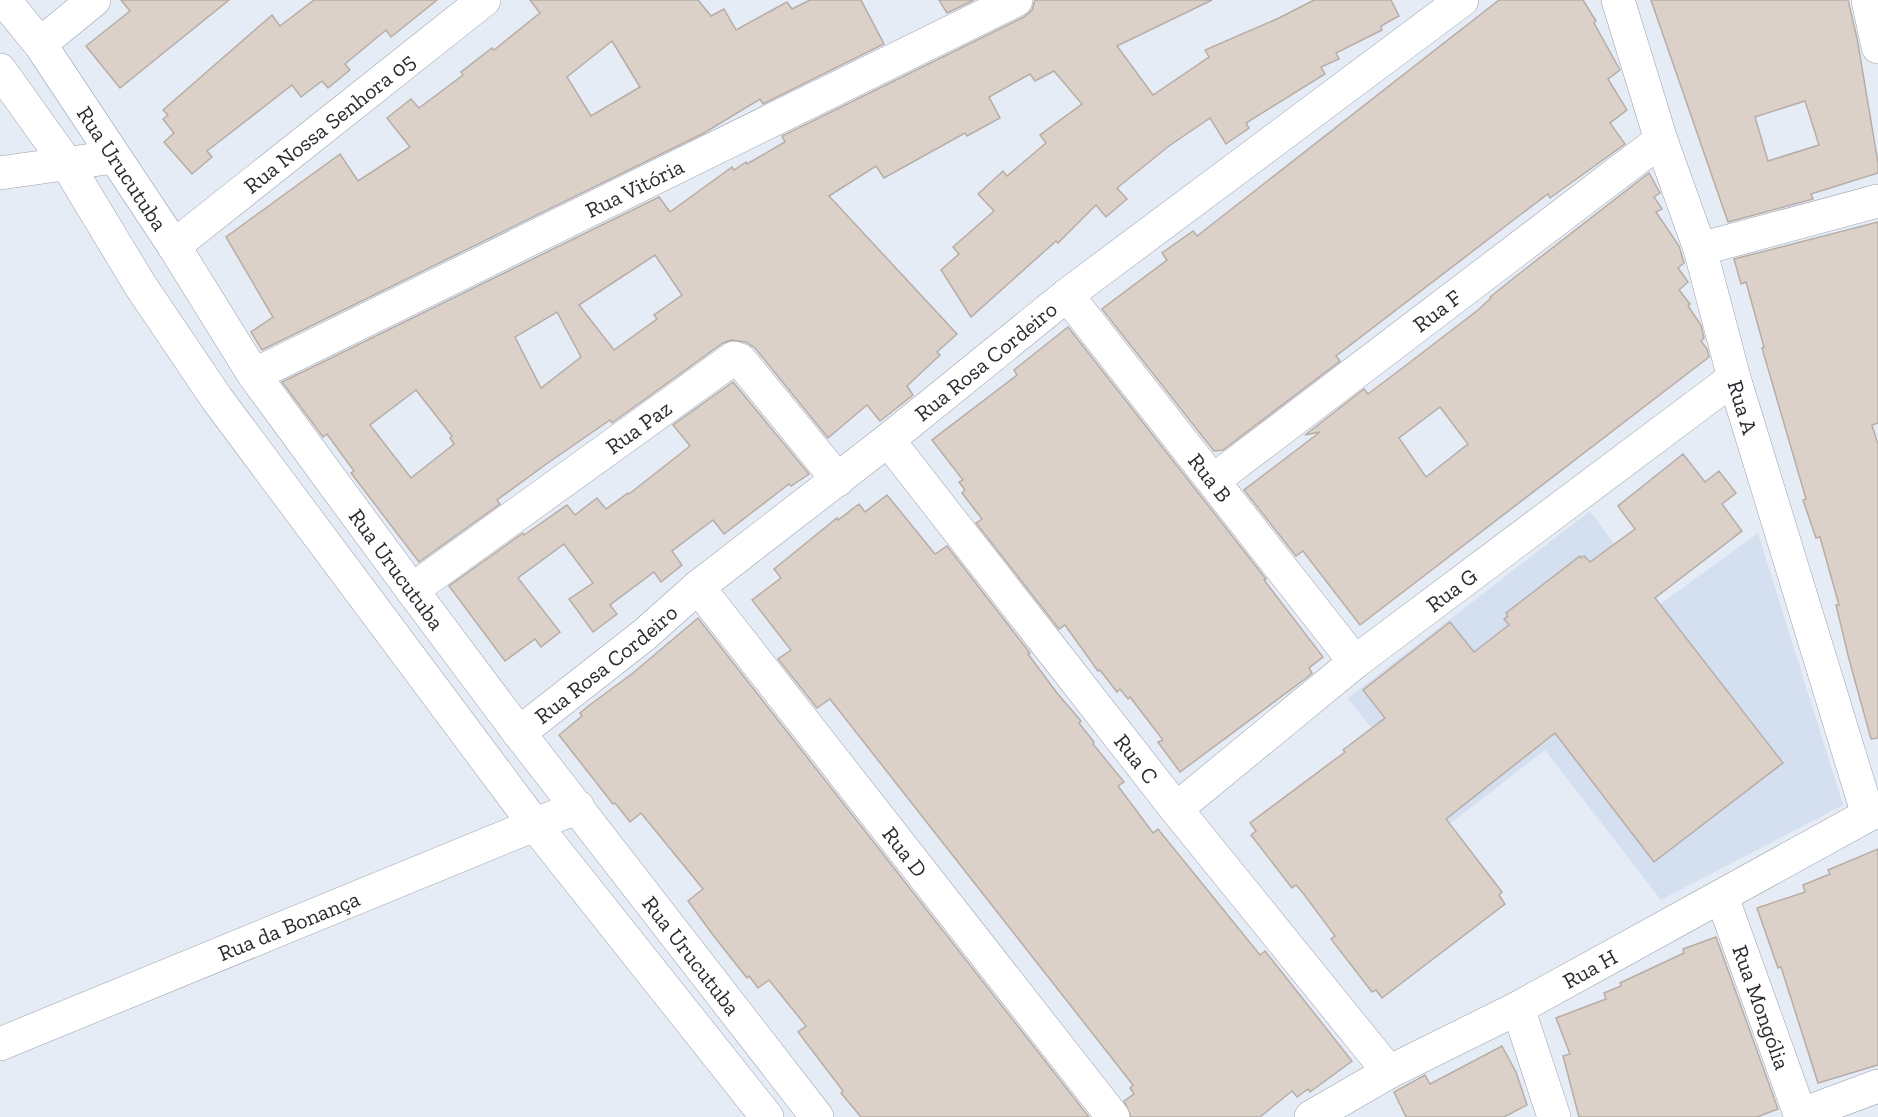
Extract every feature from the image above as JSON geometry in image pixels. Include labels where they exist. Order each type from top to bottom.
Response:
[{"type":"street","name":"Rua Urucutuba","points":[[4,0],[40,44],[174,246],[254,375],[519,732],[816,1117]]},
{"type":"street","points":[[40,44],[94,0]]},
{"type":"street","name":"Rua Nossa Senhora 05","points":[[174,246],[484,0]]},
{"type":"street","name":"Rua Vitória","points":[[254,375],[1016,0]]},
{"type":"street","name":"Rua Rosa Cordeiro","points":[[519,732],[644,635],[698,587],[838,480],[1067,295],[1462,0]]},
{"type":"street","name":"Rua A","points":[[1618,0],[1661,140],[1700,249],[1734,378],[1873,819]]},
{"type":"street","points":[[1868,0],[1878,47]]},
{"type":"street","name":"Rua Urucutuba","points":[[0,70],[67,164],[140,285],[217,399],[535,825],[767,1117]]},
{"type":"street","name":"Rua F","points":[[1214,480],[1661,140]]},
{"type":"street","points":[[0,173],[114,156]]},
{"type":"street","points":[[1700,249],[1878,201]]},
{"type":"street","name":"Rua B","points":[[1067,295],[1355,662]]},
{"type":"street","name":"Rua Paz","points":[[412,590],[734,358],[740,360],[838,480]]},
{"type":"street","name":"Rua G","points":[[1176,809],[1355,662],[1734,378]]},
{"type":"street","name":"Rua C","points":[[888,440],[1176,809],[1389,1072]]},
{"type":"street","name":"Rua D","points":[[698,587],[1113,1117]]},
{"type":"street","name":"Rua da Bonança","points":[[0,1044],[578,807]]},
{"type":"street","name":"Rua H","points":[[1311,1117],[1389,1072],[1518,1008],[1722,897],[1873,819]]},
{"type":"street","name":"Rua Mongólia","points":[[1722,897],[1801,1116]]},
{"type":"street","points":[[1518,1008],[1554,1117]]},
{"type":"street","points":[[1801,1116],[1878,1086]]},
{"type":"shaded area","points":[[1590,511],[1659,605],[1758,533],[1843,805],[1661,900],[1545,750],[1447,826],[1348,698]]},
{"type":"building","points":[[121,0],[229,0],[120,88],[86,46],[130,11]]},
{"type":"building","points":[[314,0],[437,0],[391,37],[386,30],[345,64],[350,70],[328,88],[322,81],[301,97],[292,85],[207,151],[212,157],[192,174],[164,142],[174,133],[163,119],[168,115],[163,110],[272,15],[280,26]]},
{"type":"building","points":[[530,0],[698,0],[711,16],[724,9],[736,30],[787,2],[792,9],[810,0],[861,0],[884,44],[763,104],[760,99],[704,133],[262,350],[251,332],[273,317],[226,237],[340,154],[358,181],[410,147],[387,118],[411,99],[419,108],[463,75],[461,72],[492,48],[494,50],[540,13]],"holes":[[[612,41],[640,87],[591,116],[567,77]]]},
{"type":"building","points":[[939,0],[974,0],[947,13]]},
{"type":"building","points":[[1035,0],[1212,0],[1117,46],[1153,95],[1209,57],[1205,50],[1314,0],[1391,0],[1399,16],[1381,26],[1382,30],[1336,53],[1339,59],[1321,67],[1325,74],[1246,123],[1249,128],[1226,144],[1210,118],[1169,146],[1117,188],[1127,199],[1106,217],[1096,205],[1058,243],[1056,241],[971,317],[941,270],[959,254],[953,247],[994,211],[978,194],[1003,171],[1007,176],[1046,143],[1040,135],[1082,104],[1054,71],[1035,81],[1030,74],[989,97],[1000,118],[967,136],[965,133],[884,178],[876,166],[829,196],[957,334],[937,352],[940,355],[907,386],[913,395],[880,421],[867,405],[828,438],[755,348],[746,342],[731,340],[723,343],[612,423],[610,420],[545,465],[497,500],[500,504],[419,562],[351,473],[354,471],[327,434],[323,437],[282,382],[659,197],[670,212],[732,167],[734,170],[746,162],[747,164],[785,142],[782,136],[1024,17],[1032,10]],"holes":[[[655,255],[682,295],[654,315],[657,319],[614,350],[579,305]],[[557,312],[581,357],[541,388],[515,337]],[[416,390],[452,436],[450,438],[454,444],[411,478],[370,425]]]},
{"type":"building","points":[[1499,0],[1583,0],[1620,70],[1608,79],[1627,110],[1610,123],[1625,144],[1550,198],[1548,194],[1336,356],[1340,361],[1223,450],[1214,451],[1102,309],[1167,260],[1162,253],[1193,231],[1197,236]]},
{"type":"building","points":[[1651,0],[1848,0],[1857,38],[1878,173],[1811,194],[1813,199],[1728,222]],"holes":[[[1805,101],[1819,145],[1768,161],[1755,117]]]},
{"type":"building","points":[[1649,173],[1660,193],[1654,197],[1662,209],[1656,212],[1679,246],[1684,263],[1678,268],[1688,282],[1679,290],[1690,304],[1688,306],[1701,325],[1704,338],[1701,341],[1709,357],[1360,625],[1303,551],[1296,556],[1244,490],[1320,432],[1305,435],[1364,389],[1368,394],[1478,310],[1490,297]],"holes":[[[1440,407],[1468,444],[1426,477],[1399,438]]]},
{"type":"building","points":[[1878,222],[1878,423],[1872,425],[1878,444],[1878,738],[1871,739],[1820,537],[1816,538],[1803,500],[1806,499],[1762,348],[1764,347],[1746,282],[1741,284],[1734,259]]},
{"type":"building","points":[[1068,327],[1266,579],[1264,580],[1323,657],[1309,668],[1312,673],[1305,679],[1180,772],[1158,742],[1163,740],[1130,697],[1128,699],[1120,689],[1117,692],[1100,670],[1098,671],[1065,625],[1059,629],[976,523],[982,519],[962,493],[965,490],[959,482],[963,480],[932,440],[1017,375],[1014,370]]},
{"type":"building","points":[[733,382],[809,474],[791,486],[789,484],[724,534],[713,520],[672,551],[682,565],[661,582],[654,572],[610,605],[617,614],[593,632],[569,599],[593,583],[564,544],[518,578],[560,632],[541,647],[535,639],[505,661],[449,586],[523,533],[524,535],[567,505],[575,515],[597,498],[606,509],[629,494],[690,446],[673,425]]},
{"type":"building","points":[[1683,454],[1705,482],[1719,471],[1736,493],[1722,504],[1742,531],[1655,598],[1783,763],[1654,862],[1555,733],[1446,819],[1502,892],[1499,895],[1505,904],[1382,998],[1376,990],[1372,992],[1331,939],[1335,936],[1303,893],[1296,885],[1292,888],[1251,835],[1256,831],[1250,823],[1345,752],[1343,750],[1385,718],[1363,690],[1450,622],[1474,652],[1509,625],[1504,619],[1508,616],[1506,613],[1580,556],[1581,558],[1584,556],[1590,562],[1635,529],[1618,506]]},
{"type":"building","points":[[887,495],[935,554],[947,546],[1030,653],[1028,654],[1057,693],[1081,721],[1079,723],[1094,742],[1093,744],[1124,782],[1118,786],[1153,833],[1158,829],[1260,955],[1265,951],[1352,1061],[1310,1092],[1308,1089],[1297,1097],[1292,1091],[1260,1117],[1131,1117],[1124,1101],[1134,1094],[1130,1088],[1133,1085],[830,699],[817,708],[778,659],[791,650],[752,600],[781,578],[774,569],[837,518],[838,520],[859,504],[865,512]]},
{"type":"building","points":[[698,618],[1089,1117],[861,1117],[798,1032],[806,1026],[769,980],[758,988],[749,976],[747,978],[713,935],[688,901],[703,889],[641,813],[630,822],[615,803],[613,804],[559,735],[582,716],[580,713],[633,673]]},
{"type":"building","points":[[1878,849],[1878,1065],[1818,1083],[1781,967],[1778,968],[1757,908],[1805,892],[1803,885],[1830,874],[1828,870]]},
{"type":"building","points":[[1716,937],[1778,1109],[1757,1117],[1579,1117],[1563,1056],[1570,1054],[1556,1018],[1606,999],[1604,993],[1621,986],[1620,983],[1684,953],[1683,949]]},
{"type":"building","points":[[1502,1046],[1516,1072],[1527,1105],[1504,1117],[1406,1117],[1394,1092],[1425,1075],[1430,1084]]}]
